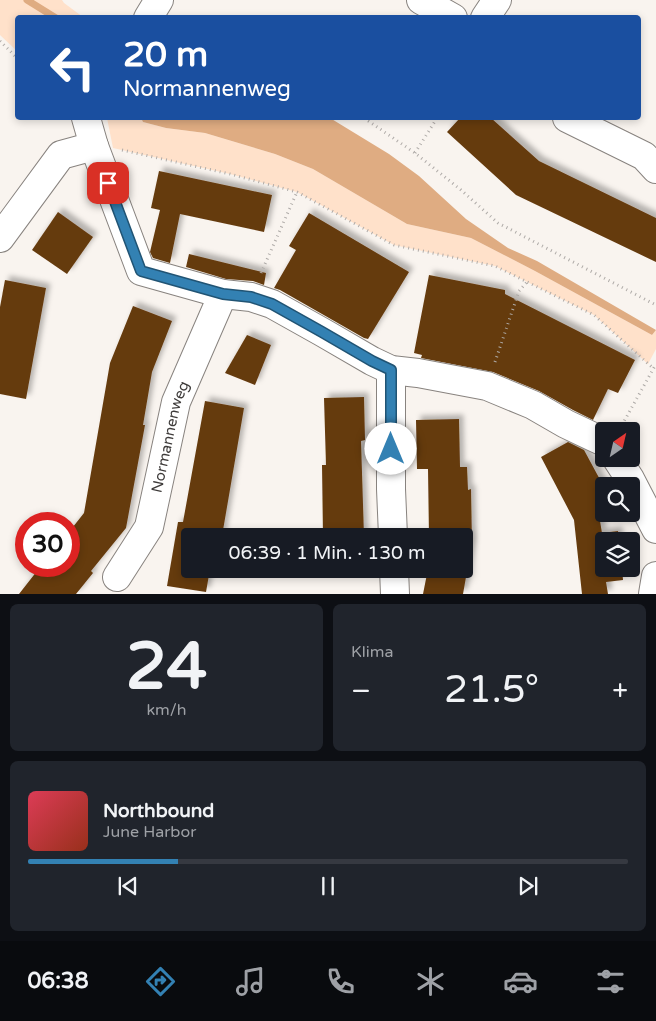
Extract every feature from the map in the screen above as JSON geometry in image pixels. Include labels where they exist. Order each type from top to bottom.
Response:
[{"type":"street","points":[[150,15],[159,0]]},
{"type":"street","points":[[421,0],[448,15]]},
{"type":"street","points":[[487,15],[496,0]]},
{"type":"street","points":[[87,120],[94,146],[141,271],[223,294],[251,297],[272,304],[391,370],[487,386],[533,405],[566,424],[595,432]]},
{"type":"street","points":[[571,120],[652,157]]},
{"type":"street","points":[[0,238],[61,156],[94,146]]},
{"type":"street","name":"Normannenweg","points":[[117,578],[149,527],[176,402],[223,294]]},
{"type":"street","points":[[391,370],[393,528]]},
{"type":"street","points":[[623,468],[656,528]]},
{"type":"street","points":[[654,594],[656,576]]},
{"type":"street","points":[[394,578],[395,594]]},
{"type":"path","points":[[0,41],[15,56]]},
{"type":"path","points":[[367,120],[415,153],[498,223],[656,305]]},
{"type":"path","points":[[415,153],[436,120]]},
{"type":"path","points":[[94,146],[113,148],[230,174],[297,192],[394,245],[495,266],[594,315],[654,369]]},
{"type":"path","points":[[251,297],[297,192]]},
{"type":"path","points":[[487,386],[519,291],[527,282]]},
{"type":"path","points":[[621,422],[656,364]]},
{"type":"shaded area","points":[[0,0],[62,0],[80,15],[15,15],[15,49],[0,35]]},
{"type":"shaded area","points":[[107,120],[142,120],[143,122],[166,128],[205,133],[275,154],[313,169],[407,224],[471,238],[652,335],[656,330],[656,349],[648,364],[594,315],[495,266],[394,245],[297,192],[230,174],[113,148]]},
{"type":"shaded area","points":[[142,120],[333,120],[389,154],[419,176],[466,219],[508,248],[537,261],[656,330],[652,335],[471,238],[407,224],[313,169],[275,154],[205,133],[166,128],[143,122]]},
{"type":"building","points":[[458,120],[493,120],[539,161],[656,218],[656,262],[516,195],[447,132]]},
{"type":"building","points":[[159,171],[272,195],[264,232],[180,214],[170,263],[153,258],[150,252],[160,210],[151,208]]},
{"type":"building","points":[[58,212],[93,237],[67,274],[32,250]]},
{"type":"building","points":[[309,213],[409,272],[368,339],[274,288],[296,250],[289,246]]},
{"type":"building","points":[[189,254],[266,273],[264,285],[253,281],[226,279],[186,267]]},
{"type":"building","points":[[429,275],[505,290],[505,294],[635,360],[618,393],[608,389],[593,420],[539,391],[493,372],[421,358],[422,355],[414,353]]},
{"type":"building","points":[[5,280],[46,288],[26,399],[0,394],[0,307]]},
{"type":"building","points":[[133,306],[172,321],[152,372],[143,425],[145,425],[126,528],[91,571],[93,573],[76,594],[19,594],[32,577],[80,577],[80,518],[84,513],[110,363]]},
{"type":"building","points":[[247,335],[271,345],[255,385],[225,373]]},
{"type":"building","points":[[364,397],[365,440],[361,441],[364,528],[323,528],[322,465],[326,465],[324,398]]},
{"type":"building","points":[[205,401],[244,408],[223,528],[181,528],[181,578],[208,578],[206,592],[167,586],[178,522],[183,522]]},
{"type":"building","points":[[459,419],[460,467],[467,467],[468,490],[471,489],[472,528],[429,528],[428,469],[417,469],[416,420]]},
{"type":"building","points":[[568,442],[584,450],[599,477],[595,477],[595,522],[600,522],[602,532],[595,532],[595,577],[623,577],[623,580],[606,582],[608,594],[582,594],[574,520],[541,457]]},
{"type":"building","points":[[426,578],[466,578],[463,594],[423,594]]},
{"type":"waterway","points":[[27,0],[51,15]]},
{"type":"route","points":[[108,183],[141,271],[223,294],[251,297],[272,304],[391,370],[391,449]]}]
